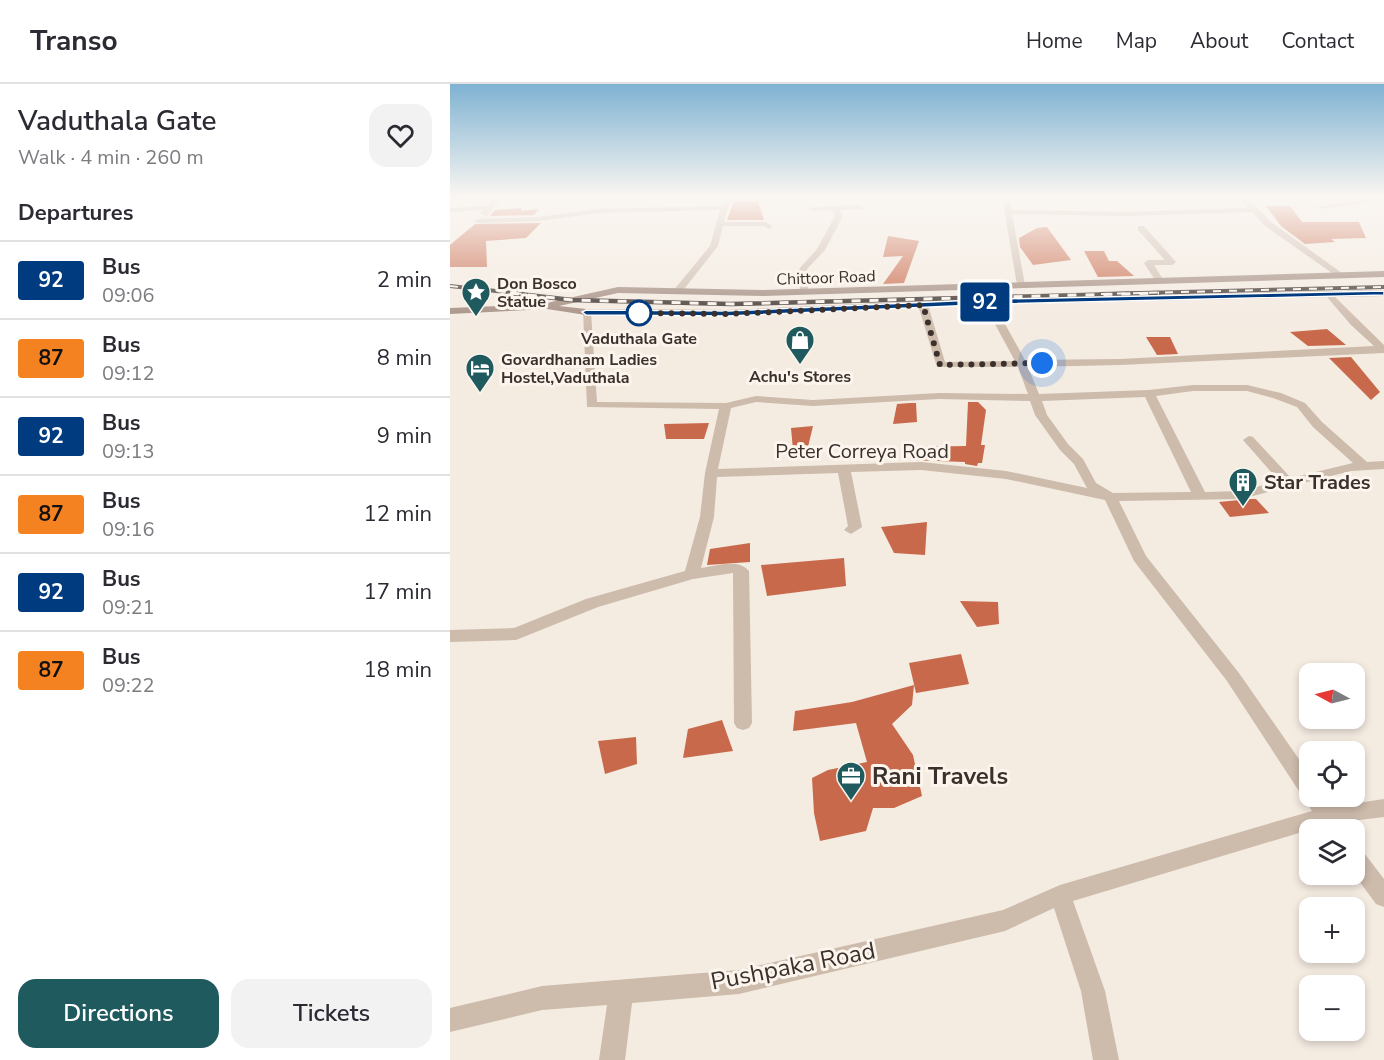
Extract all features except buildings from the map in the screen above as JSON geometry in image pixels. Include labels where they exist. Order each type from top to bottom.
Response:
[{"type":"main road","name":"Chittoor Road","points":[[450,311],[542,307],[618,290],[718,294],[1384,274]]},
{"type":"main road","points":[[542,307],[586,312],[728,314],[998,301],[1384,293]]},
{"type":"street","points":[[678,291],[715,242]]},
{"type":"street","points":[[803,292],[803,269],[821,250],[825,242]]},
{"type":"street","points":[[1013,242],[1021,285]]},
{"type":"street","points":[[1153,242],[1172,262],[1148,263],[1160,281]]},
{"type":"street","points":[[1293,242],[1342,276]]},
{"type":"street","points":[[1330,295],[1383,350]]},
{"type":"street","points":[[998,301],[995,315],[1022,364],[1041,415],[1079,462],[1091,485],[1110,497],[1139,558],[1233,677],[1299,776]]},
{"type":"street","points":[[923,305],[940,365],[1132,361],[1383,350]]},
{"type":"street","points":[[586,312],[591,405],[726,406],[756,399],[813,403],[939,396],[1035,398],[1149,393],[1193,388],[1247,388],[1277,395],[1301,405],[1317,424],[1364,466]]},
{"type":"street","points":[[1149,393],[1200,496]]},
{"type":"street","points":[[692,574],[707,517],[711,473],[726,406]]},
{"type":"street","points":[[1249,440],[1288,483]]},
{"type":"street","name":"Peter Correya Road","points":[[711,473],[921,466],[1006,475],[1110,497],[1200,496],[1241,495],[1351,467],[1384,465]]},
{"type":"street","points":[[844,468],[855,527],[851,530]]},
{"type":"street","points":[[450,636],[516,634],[592,603],[692,574],[735,568],[742,571],[743,723]]},
{"type":"street","points":[[1345,819],[1384,808]]},
{"type":"street","name":"Pushpaka Road","points":[[450,1020],[542,998],[739,982],[1005,920],[1060,895],[1299,832]]},
{"type":"street","points":[[1365,871],[1384,897]]},
{"type":"street","points":[[1060,895],[1083,952],[1097,1008],[1101,1046],[1106,1060]]},
{"type":"street","points":[[612,1060],[621,991]]},
{"type":"railway","points":[[450,286],[523,294]]},
{"type":"railway","points":[[1101,294],[1384,287]]},
{"type":"railway","points":[[510,293],[572,300],[731,304],[1159,293]]},
{"type":"bus line","name":"92","points":[[586,312],[728,314],[998,301],[1384,293]]},
{"type":"place","name":"Vaduthala Gate","points":[[639,313]]},
{"type":"place","name":"Don Bosco Statue","points":[[476,318]]},
{"type":"place","name":"Achu's Stores","points":[[800,366]]},
{"type":"place","name":"Govardhanam Ladies Hostel,Vaduthala","points":[[480,394]]},
{"type":"place","name":"Star Trades","points":[[1243,508]]},
{"type":"place","name":"Rani Travels","points":[[851,802]]},
{"type":"route","points":[[639,313],[728,314],[923,305],[940,365],[1042,363]]}]
